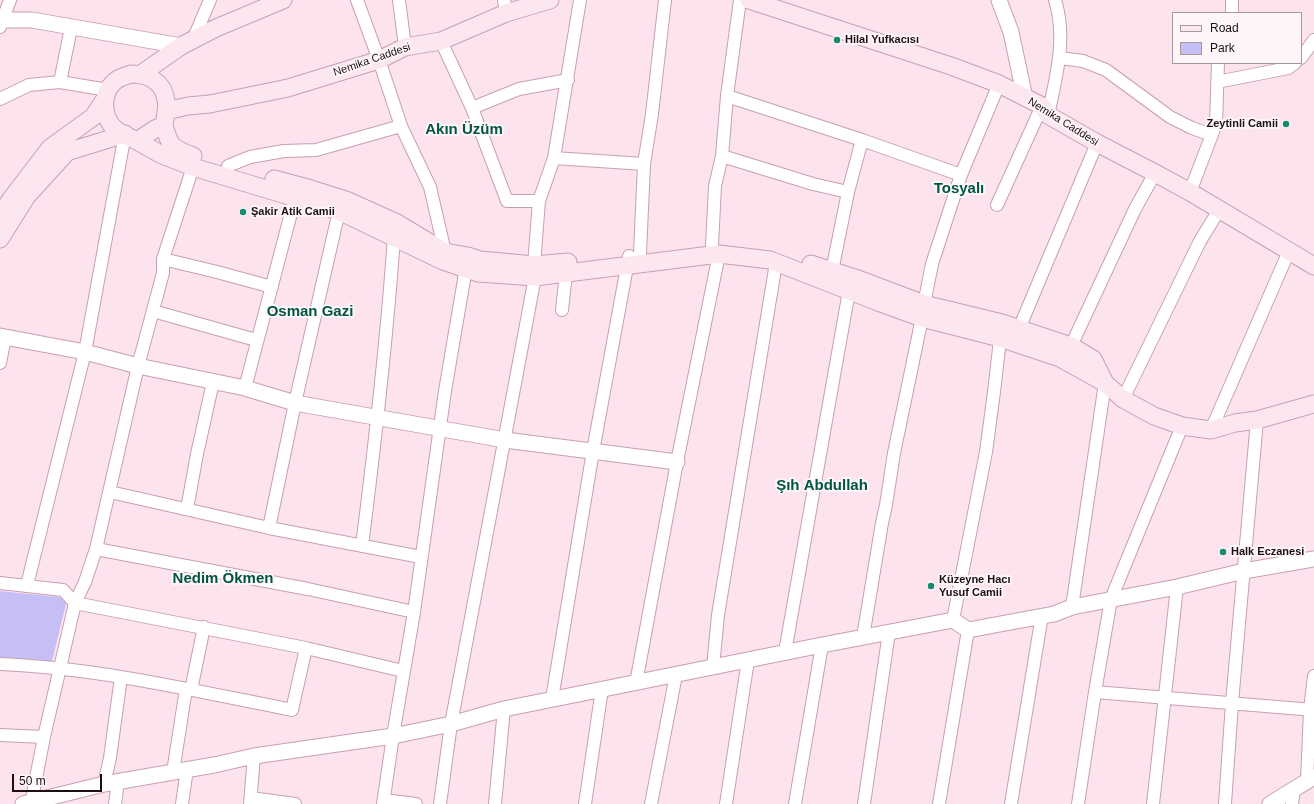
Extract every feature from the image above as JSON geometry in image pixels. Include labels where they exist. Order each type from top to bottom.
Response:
[{"type":"main road","points":[[141,74],[187,43],[216,28],[283,0]]},
{"type":"main road","name":"Nemika Caddesi","points":[[165,118],[188,106],[210,104],[288,88],[379,60],[405,47],[441,41],[505,6],[550,0]]},
{"type":"main road","name":"Nemika Caddesi","points":[[749,0],[951,66],[999,84],[1025,98],[1097,144],[1190,192],[1314,266]]},
{"type":"main road","points":[[0,215],[50,148],[93,116],[114,82],[131,74],[141,74],[154,80],[163,90],[166,100],[165,118],[168,140],[176,149],[197,157],[346,200],[397,224],[467,263]]},
{"type":"main road","points":[[106,95],[105,110],[108,120],[115,129],[162,155],[193,167],[339,211],[444,261],[467,263],[480,260],[535,271],[566,273],[632,258]]},
{"type":"main road","points":[[0,239],[27,196],[67,152],[131,137],[155,129],[165,118]]},
{"type":"main road","points":[[535,271],[632,258],[746,246],[769,250],[855,278],[923,311]]},
{"type":"main road","points":[[715,249],[770,260],[849,291],[1009,333],[1071,346],[1093,359],[1105,383]]},
{"type":"main road","points":[[1009,333],[1060,358],[1105,383],[1124,399],[1154,416],[1182,426],[1211,430],[1235,423],[1257,420],[1314,404]]},
{"type":"street","points":[[10,0],[1,22],[32,20],[71,28],[187,43],[210,0]]},
{"type":"street","points":[[357,0],[401,126],[430,187],[445,252]]},
{"type":"street","points":[[399,0],[405,47]]},
{"type":"street","points":[[440,804],[451,724],[505,440],[535,271],[539,201],[554,158],[580,0]]},
{"type":"street","points":[[552,699],[593,451],[632,258],[652,114],[665,0]]},
{"type":"street","points":[[636,683],[715,249],[715,186],[722,156],[727,96],[740,0]]},
{"type":"street","points":[[999,0],[1011,32],[1025,98]]},
{"type":"street","points":[[997,205],[1045,111],[1060,58],[1060,35],[1055,0]]},
{"type":"street","points":[[1232,0],[1232,12]]},
{"type":"street","points":[[60,82],[71,28]]},
{"type":"street","points":[[441,41],[472,108],[507,201],[539,201]]},
{"type":"street","points":[[1302,57],[1313,45]]},
{"type":"street","points":[[1060,58],[1083,61],[1106,70],[1170,117],[1192,128],[1212,135]]},
{"type":"street","points":[[1190,192],[1216,124],[1218,64]]},
{"type":"street","points":[[1217,82],[1288,68],[1294,64]]},
{"type":"street","points":[[472,108],[519,89],[568,80]]},
{"type":"street","points":[[0,99],[29,85],[60,82],[106,95]]},
{"type":"street","points":[[863,637],[894,453],[932,264],[961,175],[999,84]]},
{"type":"street","points":[[727,96],[862,140],[961,175]]},
{"type":"street","points":[[228,166],[250,157],[284,151],[316,150],[401,126]]},
{"type":"street","points":[[27,585],[85,352],[131,137]]},
{"type":"street","points":[[832,271],[848,192],[862,140]]},
{"type":"street","points":[[953,620],[986,452],[994,392],[1009,333],[1097,144]]},
{"type":"street","points":[[722,156],[813,184],[848,192]]},
{"type":"street","points":[[554,158],[644,164]]},
{"type":"street","points":[[193,167],[163,259],[163,273],[138,366],[96,549],[85,582],[75,603],[28,803],[111,783],[254,756],[392,736],[451,724],[504,709],[822,644],[953,620],[968,630],[1042,615],[1054,614],[1072,607],[1177,587],[1244,571],[1314,559]]},
{"type":"street","points":[[1071,346],[1135,209],[1155,173]]},
{"type":"street","points":[[244,388],[295,198]]},
{"type":"street","points":[[1124,399],[1200,241],[1219,210]]},
{"type":"street","points":[[269,528],[295,403],[339,211]]},
{"type":"street","points":[[362,546],[378,418],[390,303],[394,236]]},
{"type":"street","points":[[1211,430],[1289,251]]},
{"type":"street","points":[[163,259],[272,287]]},
{"type":"street","points":[[416,804],[384,802],[392,736],[414,612],[440,428],[467,263]]},
{"type":"street","points":[[713,667],[718,615],[776,263]]},
{"type":"street","points":[[562,310],[566,273]]},
{"type":"street","points":[[785,652],[849,291]]},
{"type":"street","points":[[153,311],[256,340]]},
{"type":"street","points":[[0,363],[3,336],[85,352],[138,366],[244,388],[295,403],[505,440],[677,462]]},
{"type":"street","points":[[187,509],[197,454],[213,382]]},
{"type":"street","points":[[1072,607],[1105,383]]},
{"type":"street","points":[[1225,804],[1232,703],[1257,420]]},
{"type":"street","points":[[1078,804],[1111,599],[1182,426]]},
{"type":"street","points":[[110,492],[269,528],[421,557]]},
{"type":"street","points":[[96,549],[308,589],[414,612]]},
{"type":"street","points":[[0,582],[63,590],[75,603],[306,648],[404,671]]},
{"type":"street","points":[[1153,804],[1177,587]]},
{"type":"street","points":[[1011,804],[1042,615]]},
{"type":"street","points":[[182,804],[180,771],[188,689],[204,628]]},
{"type":"street","points":[[939,804],[968,630]]},
{"type":"street","points":[[864,804],[888,632]]},
{"type":"street","points":[[795,804],[822,644]]},
{"type":"street","points":[[0,664],[60,668],[122,677],[292,710],[306,648]]},
{"type":"street","points":[[726,804],[748,660]]},
{"type":"street","points":[[651,804],[676,675]]},
{"type":"street","points":[[1292,804],[1305,783],[1314,676]]},
{"type":"street","points":[[115,804],[111,783],[110,758],[122,677]]},
{"type":"street","points":[[585,804],[602,689]]},
{"type":"street","points":[[1095,692],[1312,710]]},
{"type":"street","points":[[495,804],[504,709]]},
{"type":"street","points":[[0,735],[44,737]]},
{"type":"street","points":[[254,756],[251,801],[295,804]]},
{"type":"street","points":[[1270,804],[1305,783]]},
{"type":"green space","points":[[0,591],[58,597],[67,600],[51,665],[0,660]]},
{"type":"place","name":"Hilal Yufkacısı","points":[[837,40]]},
{"type":"place","name":"Zeytinli Camii","points":[[1286,124]]},
{"type":"place","name":"Şakir Atik Camii","points":[[243,212]]},
{"type":"place","name":"Halk Eczanesi","points":[[1223,552]]},
{"type":"place","name":"Küzeyne Hacı Yusuf Camii","points":[[931,586]]},
{"type":"district","name":"Akın Üzüm","points":[[464,130]]},
{"type":"district","name":"Tosyalı","points":[[959,189]]},
{"type":"district","name":"Osman Gazi","points":[[310,312]]},
{"type":"district","name":"Şıh Abdullah","points":[[822,486]]},
{"type":"district","name":"Nedim Ökmen","points":[[223,579]]}]
